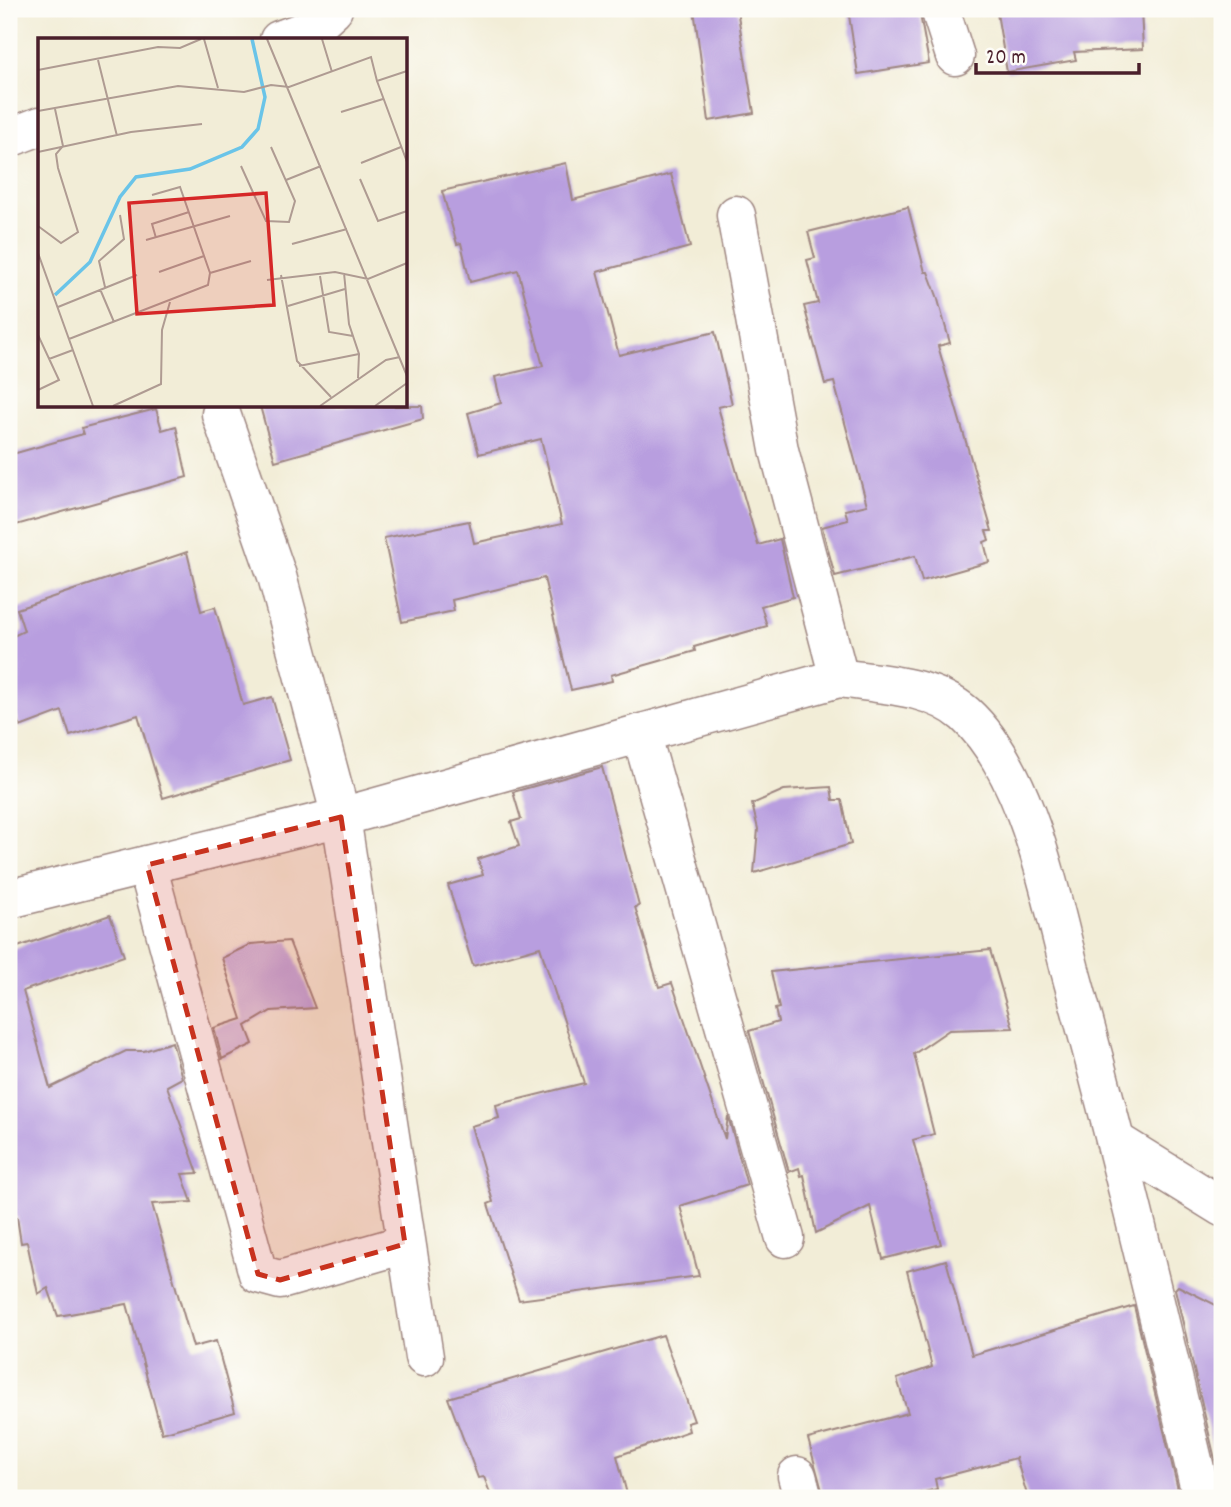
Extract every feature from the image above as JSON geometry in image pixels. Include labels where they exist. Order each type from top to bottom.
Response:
[{"type":"street","points":[[285,38],[312,29],[333,9]]},
{"type":"street","points":[[940,9],[955,56]]},
{"type":"street","points":[[9,138],[38,127]]},
{"type":"street","points":[[736,215],[779,450],[839,678]]},
{"type":"street","points":[[221,414],[277,576],[341,817],[424,1357]]},
{"type":"street","points":[[9,899],[341,817],[839,678],[921,691],[964,713],[1000,757],[1027,816],[1117,1142],[1202,1498]]},
{"type":"street","points":[[641,733],[785,1238]]},
{"type":"street","points":[[147,865],[258,1274],[280,1280],[405,1244]]},
{"type":"street","points":[[1117,1142],[1222,1207]]},
{"type":"highlighted area","points":[[341,817],[405,1244],[280,1280],[258,1274],[147,865]]},
{"type":"building","points":[[694,9],[737,9],[754,113],[709,121]]},
{"type":"building","points":[[848,9],[919,9],[929,63],[858,74]]},
{"type":"building","points":[[1023,9],[1141,9],[1143,49],[1074,52],[1076,60],[1007,72],[997,13]]},
{"type":"building","points":[[566,163],[573,200],[671,174],[690,247],[597,272],[619,355],[715,332],[732,404],[718,407],[758,545],[780,539],[793,597],[761,606],[767,626],[694,647],[695,651],[611,675],[612,681],[571,690],[544,578],[452,600],[454,611],[402,622],[384,538],[469,521],[474,543],[562,524],[541,439],[479,454],[468,413],[501,403],[495,377],[543,366],[518,270],[470,282],[461,243],[457,244],[442,191]]},
{"type":"building","points":[[908,207],[925,272],[928,272],[937,296],[950,343],[938,346],[992,531],[986,531],[989,540],[984,542],[989,562],[922,581],[915,556],[835,576],[822,527],[848,520],[845,510],[867,505],[834,382],[825,384],[804,306],[818,303],[807,260],[815,258],[808,232]]},
{"type":"building","points":[[422,406],[423,419],[275,461],[261,408]]},
{"type":"building","points":[[156,409],[162,430],[176,426],[187,477],[9,527],[9,455],[83,434],[81,428]]},
{"type":"building","points":[[187,552],[201,611],[215,607],[243,705],[272,697],[290,760],[163,798],[138,715],[70,736],[62,711],[20,727],[9,699],[9,638],[24,631],[17,609]]},
{"type":"building","points":[[602,767],[639,906],[635,907],[659,987],[672,983],[725,1139],[728,1116],[747,1185],[680,1206],[699,1276],[519,1300],[488,1204],[493,1202],[471,1126],[499,1118],[496,1105],[584,1083],[540,947],[473,966],[448,885],[483,875],[478,859],[519,846],[511,822],[521,819],[513,792]]},
{"type":"building","points":[[831,787],[833,800],[842,800],[851,844],[754,873],[758,829],[752,804],[784,790]]},
{"type":"building","points":[[110,915],[124,956],[23,991],[50,1088],[126,1051],[144,1051],[172,1042],[182,1078],[167,1086],[198,1173],[182,1174],[192,1202],[152,1204],[193,1347],[216,1341],[235,1412],[162,1433],[127,1304],[58,1316],[48,1288],[38,1294],[27,1242],[21,1243],[17,1217],[9,1216],[9,950]]},
{"type":"building","points":[[289,941],[315,1008],[271,1011],[246,1026],[253,1044],[222,1059],[214,1028],[242,1019],[222,958],[251,944]]},
{"type":"building","points":[[990,950],[1013,1028],[949,1030],[914,1054],[934,1134],[913,1140],[941,1244],[883,1259],[870,1206],[816,1233],[804,1175],[801,1176],[799,1168],[789,1172],[749,1031],[778,1022],[775,1009],[779,1008],[771,972]]},
{"type":"building","points":[[946,1260],[972,1355],[1134,1306],[1180,1498],[1028,1498],[1016,1458],[935,1479],[937,1489],[899,1498],[824,1498],[808,1439],[908,1413],[897,1379],[932,1367],[907,1271]]},
{"type":"building","points":[[1178,1286],[1222,1308],[1222,1489],[1175,1289]]},
{"type":"building","points":[[663,1335],[694,1421],[687,1423],[689,1431],[617,1456],[628,1498],[492,1498],[484,1477],[478,1478],[448,1398]]}]
